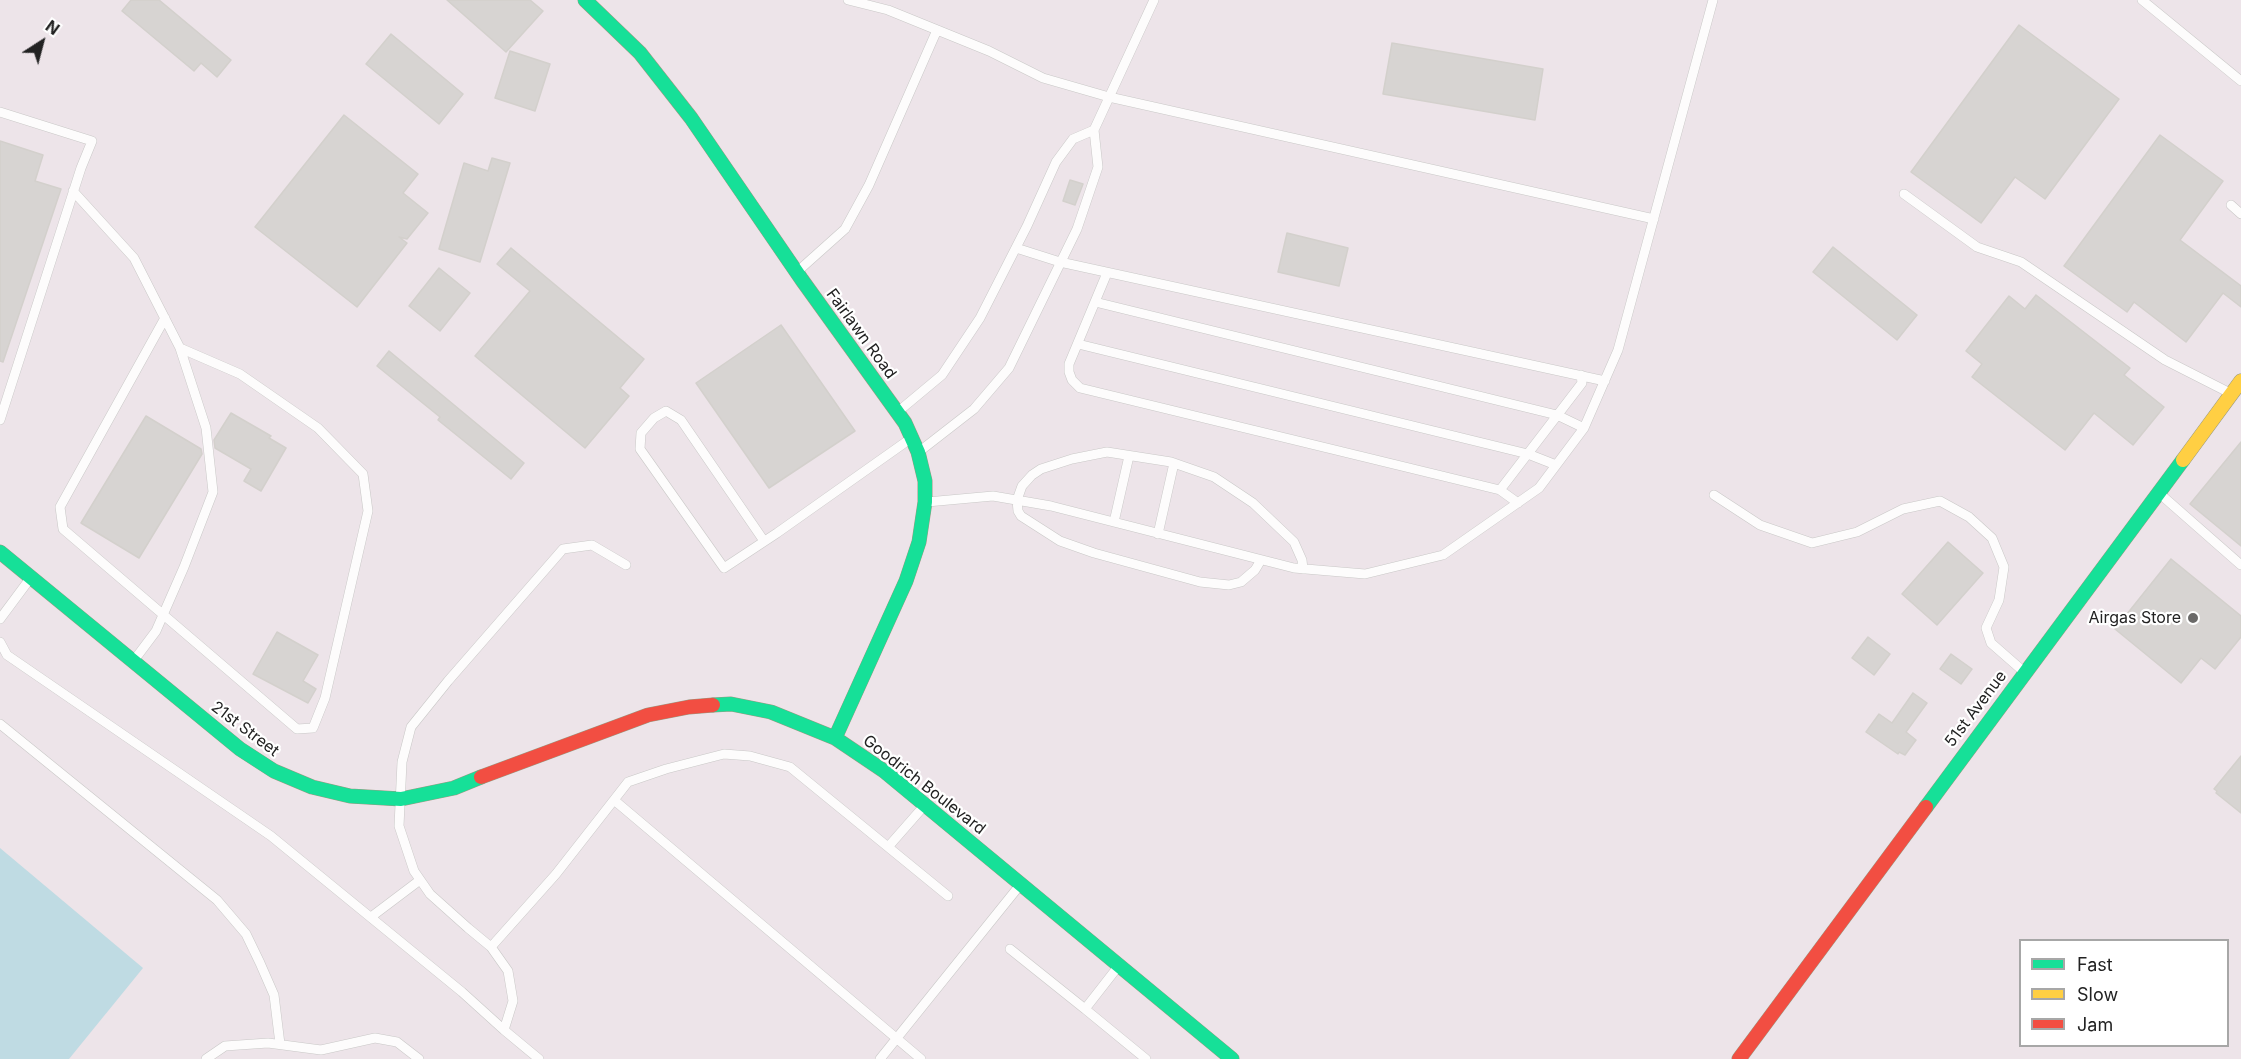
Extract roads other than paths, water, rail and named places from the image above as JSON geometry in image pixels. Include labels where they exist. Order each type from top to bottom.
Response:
[{"type":"street","name":"Fairlawn Road","points":[[585,0],[640,53],[665,84],[898,412],[918,452],[924,481],[925,502],[919,542],[906,581],[835,738]]},
{"type":"street","name":"51st Avenue","points":[[1738,1059],[2241,381]]},
{"type":"street","name":"21st Street","points":[[0,552],[240,749],[274,771],[312,787],[350,796],[400,799]]},
{"type":"street","name":"Goodrich Boulevard","points":[[400,799],[454,788],[648,715],[689,707],[731,704],[771,712],[835,738],[884,771],[1232,1059]]},
{"type":"lane","points":[[848,0],[888,10],[989,51],[1043,78],[1109,97],[1654,219]]},
{"type":"lane","points":[[918,452],[974,409],[1009,368],[1077,229],[1098,167],[1094,130],[1154,0]]},
{"type":"lane","points":[[925,502],[993,496],[1051,506],[1303,569],[1365,574],[1443,555],[1539,488],[1584,428],[1618,350],[1713,0]]},
{"type":"lane","points":[[2142,0],[2241,81]]},
{"type":"lane","points":[[797,272],[844,229],[869,185],[937,30]]},
{"type":"lane","points":[[0,112],[92,141],[73,191],[0,420]]},
{"type":"lane","points":[[898,412],[942,375],[980,318],[1056,162],[1073,139],[1094,130]]},
{"type":"lane","points":[[73,191],[134,258],[180,348],[206,428],[213,492],[156,631],[134,662]]},
{"type":"lane","points":[[1904,194],[1977,247],[2021,262],[2165,360],[2231,394]]},
{"type":"lane","points":[[2231,205],[2241,214]]},
{"type":"lane","points":[[1016,248],[1060,262],[1107,273],[1605,381]]},
{"type":"lane","points":[[1107,273],[1069,364],[1072,380],[1080,388],[1500,490],[1518,503]]},
{"type":"lane","points":[[1095,302],[1557,415],[1584,428]]},
{"type":"lane","points":[[165,318],[60,507],[63,529],[297,729],[313,728],[325,698],[368,512],[363,474],[318,428],[240,374],[180,348]]},
{"type":"lane","points":[[1078,344],[1528,454],[1556,465]]},
{"type":"lane","points":[[1500,490],[1582,383],[1581,375]]},
{"type":"lane","points":[[764,542],[681,420],[666,411],[654,418],[641,433],[640,449],[724,568],[764,542],[912,438]]},
{"type":"lane","points":[[1261,560],[1255,570],[1241,582],[1229,585],[1200,582],[1094,553],[1060,541],[1021,516],[1017,500],[1022,486],[1032,475],[1041,469],[1072,459],[1107,452],[1174,464],[1214,477],[1253,503],[1294,542],[1302,560],[1303,569]]},
{"type":"lane","points":[[1114,522],[1129,456]]},
{"type":"lane","points":[[1158,534],[1174,464]]},
{"type":"lane","points":[[2158,492],[2241,565]]},
{"type":"lane","points":[[1714,495],[1760,525],[1812,543],[1857,532],[1903,509],[1940,501],[1969,517],[1992,538],[2004,567],[1999,600],[1986,628],[1991,643],[2024,672]]},
{"type":"lane","points":[[504,1030],[513,1001],[508,971],[491,946],[430,894],[414,871],[399,826],[402,762],[411,727],[563,549],[592,545],[626,566]]},
{"type":"lane","points":[[0,618],[31,578]]},
{"type":"lane","points":[[0,642],[7,655],[271,836],[462,992],[539,1059]]},
{"type":"lane","points":[[0,724],[217,900],[246,934],[260,963],[274,995],[280,1044]]},
{"type":"lane","points":[[491,946],[556,874],[628,782],[666,769],[724,754],[750,756],[790,767],[948,896]]},
{"type":"lane","points":[[614,800],[921,1059]]},
{"type":"lane","points":[[888,847],[925,804]]},
{"type":"lane","points":[[371,917],[420,880]]},
{"type":"lane","points":[[880,1059],[1021,884]]},
{"type":"lane","points":[[1010,949],[1146,1059]]},
{"type":"lane","points":[[1085,1009],[1119,965]]},
{"type":"lane","points":[[206,1059],[225,1046],[268,1043],[321,1050],[375,1038],[397,1042],[418,1059]]},
{"type":"water","points":[[0,848],[143,968],[69,1059],[0,1059]]},
{"type":"place","name":"Airgas Store","points":[[2193,618]]}]
